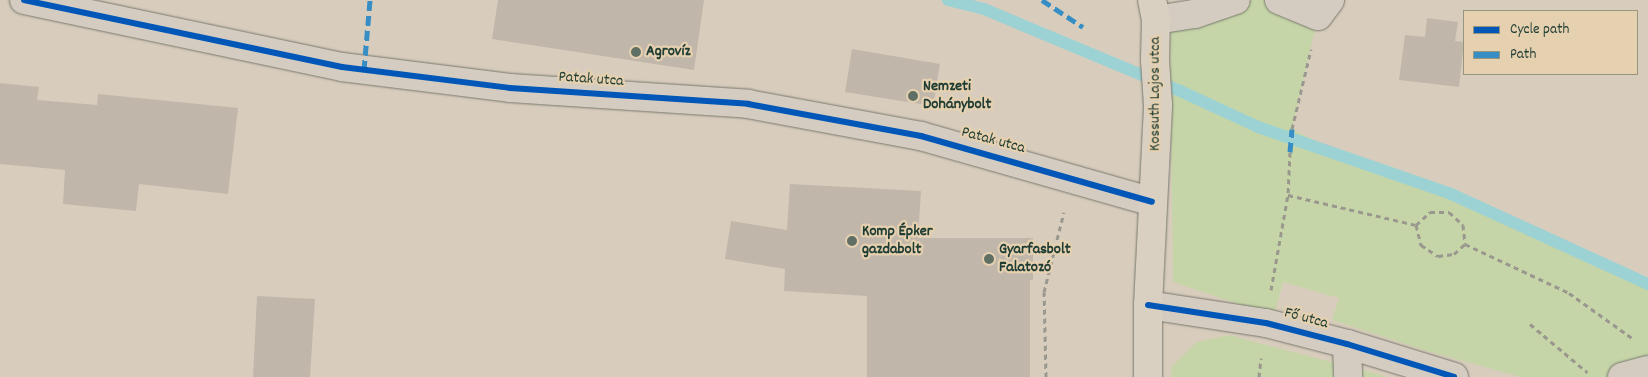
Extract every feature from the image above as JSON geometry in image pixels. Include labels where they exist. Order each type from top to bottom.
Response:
[{"type":"main road","name":"Kossuth Lajos utca","points":[[1148,377],[1148,305],[1158,106],[1154,10]]},
{"type":"street","name":"Patak utca","points":[[24,0],[342,67],[510,88],[748,104],[921,136],[1152,202]]},
{"type":"street","points":[[1154,10],[1195,14],[1236,0]]},
{"type":"street","points":[[1279,0],[1324,8]]},
{"type":"street","name":"Fő utca","points":[[1148,305],[1266,323],[1348,344],[1454,377]]},
{"type":"street","points":[[1348,344],[1348,377]]},
{"type":"street","points":[[1622,377],[1648,370]]},
{"type":"path","points":[[1292,129],[1324,8]]},
{"type":"path","points":[[1266,323],[1288,195],[1290,152]]},
{"type":"path","points":[[1046,377],[1044,292],[1073,178]]},
{"type":"path","points":[[1288,195],[1416,225]]},
{"type":"path","points":[[1416,225],[1430,212],[1449,212],[1463,225],[1465,244]]},
{"type":"path","points":[[1416,225],[1421,244],[1438,256],[1454,254],[1465,244]]},
{"type":"path","points":[[1465,244],[1569,293],[1640,344]]},
{"type":"path","points":[[1530,324],[1593,377]]},
{"type":"green space","points":[[1236,0],[1279,0],[1318,16],[1292,129],[1352,159],[1449,193],[1648,284],[1648,377],[1521,377],[1424,350],[1332,320],[1339,298],[1283,282],[1274,316],[1173,282],[1170,43],[1173,18]]},
{"type":"green space","points":[[1229,335],[1389,377],[1171,377],[1172,366],[1197,342]]},
{"type":"building","points":[[498,0],[704,0],[694,70],[492,39]]},
{"type":"building","points":[[1427,18],[1458,22],[1455,41],[1463,42],[1459,87],[1399,80],[1405,35],[1425,37]]},
{"type":"building","points":[[852,49],[940,64],[933,106],[845,92]]},
{"type":"building","points":[[0,83],[39,87],[37,100],[97,105],[98,94],[238,108],[228,194],[139,184],[136,211],[63,204],[65,170],[0,164]]},
{"type":"building","points":[[790,184],[921,191],[918,238],[1033,238],[1033,280],[1030,280],[1030,377],[867,377],[867,296],[784,291],[785,269],[725,259],[731,221],[787,230]]},
{"type":"building","points":[[257,296],[315,299],[310,377],[253,377]]},
{"type":"waterway","points":[[948,0],[984,9],[1178,90],[1258,127],[1449,193],[1648,284]]},
{"type":"marked path","points":[[364,70],[370,0]]},
{"type":"marked path","points":[[1042,0],[1083,27]]},
{"type":"marked path","points":[[1290,152],[1292,129]]},
{"type":"cycle path","points":[[24,0],[342,67],[510,88],[748,104],[921,136],[1152,202]]},
{"type":"cycle path","points":[[1148,305],[1266,323],[1347,344],[1454,377]]},
{"type":"place","name":"Agrovíz","points":[[636,52]]},
{"type":"place","name":"Nemzeti Dohánybolt","points":[[913,96]]},
{"type":"place","name":"Komp Épker gazdabolt","points":[[852,241]]},
{"type":"place","name":"Gyarfasbolt Falatozó","points":[[989,259]]}]
